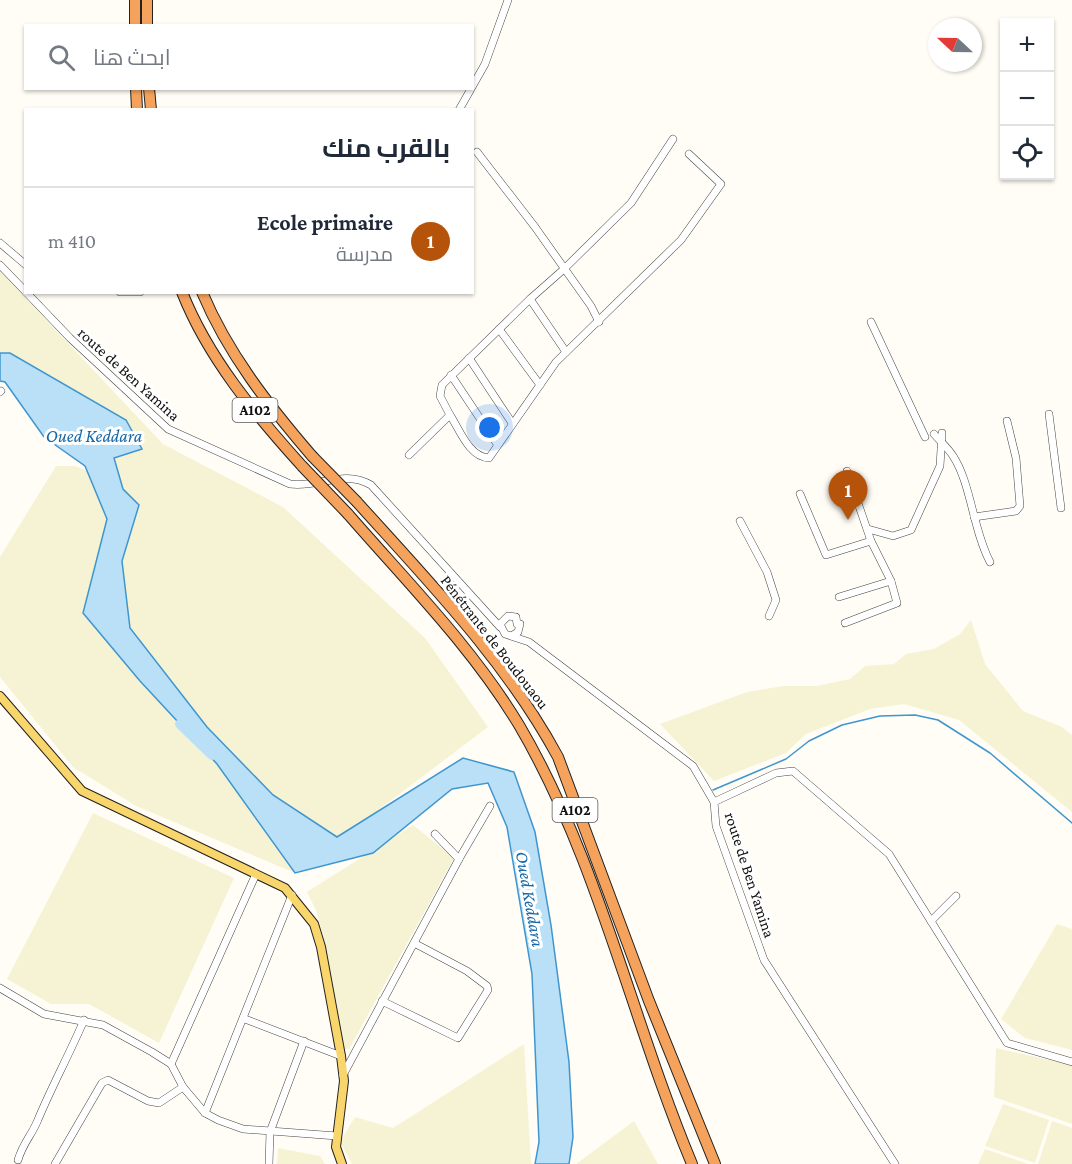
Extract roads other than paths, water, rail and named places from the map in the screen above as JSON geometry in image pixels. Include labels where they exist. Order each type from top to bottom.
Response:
[{"type":"highway","points":[[135,0],[135,24]]},
{"type":"highway","points":[[147,0],[147,24]]},
{"type":"highway","points":[[136,90],[137,108]]},
{"type":"highway","points":[[149,90],[151,108]]},
{"type":"highway","name":"Pénétrante de Boudouaou","points":[[183,294],[211,352],[268,428],[447,625],[496,690],[519,727],[562,814],[584,866],[653,1065],[692,1164]]},
{"type":"highway","name":"Pénétrante de Boudouaou","points":[[203,294],[226,341],[278,416],[312,456],[357,502],[484,648],[540,724],[558,757],[649,1001],[715,1164]]},
{"type":"main road","points":[[0,696],[82,791],[285,888],[314,924],[321,948],[341,1056],[343,1075],[336,1148],[342,1164]]},
{"type":"street","points":[[474,83],[485,64],[508,0]]},
{"type":"street","points":[[460,108],[470,90]]},
{"type":"street","points":[[673,139],[631,203],[442,385],[440,396],[450,415],[474,453],[481,458],[489,458],[566,352],[681,240],[720,184],[689,154]]},
{"type":"street","points":[[477,152],[591,306],[599,322]]},
{"type":"street","points":[[0,243],[24,263]]},
{"type":"street","name":"route de Ben Yamina","points":[[0,265],[24,290]]},
{"type":"street","name":"route de Ben Yamina","points":[[28,294],[70,338],[168,429],[290,484],[306,485],[348,477],[371,485],[500,627]]},
{"type":"street","points":[[530,299],[566,352]]},
{"type":"street","points":[[871,322],[925,437]]},
{"type":"street","points":[[499,328],[540,385]]},
{"type":"street","points":[[469,358],[513,423]]},
{"type":"street","points":[[451,375],[497,444]]},
{"type":"street","points":[[1048,414],[1061,508]]},
{"type":"street","points":[[409,454],[450,415]]},
{"type":"street","points":[[974,517],[1016,511],[1020,506],[1016,458],[1007,421]]},
{"type":"street","points":[[938,434],[942,444],[953,455],[959,469],[982,547],[990,562]]},
{"type":"street","points":[[868,529],[893,536],[911,530],[940,466],[942,444]]},
{"type":"street","points":[[845,623],[897,603],[891,581],[871,541],[847,471]]},
{"type":"street","points":[[800,494],[826,555],[871,541]]},
{"type":"street","points":[[740,521],[767,572],[776,600],[769,616]]},
{"type":"street","points":[[839,597],[891,581]]},
{"type":"street","points":[[486,612],[505,617],[516,617],[520,627],[513,635],[505,634],[500,627],[505,617]]},
{"type":"street","name":"route de Ben Yamina","points":[[520,627],[529,642]]},
{"type":"street","name":"route de Ben Yamina","points":[[513,635],[529,642],[693,766],[714,802],[716,826],[764,960],[895,1164]]},
{"type":"street","points":[[714,802],[776,773],[793,771],[889,854],[1007,1043],[1072,1062]]},
{"type":"street","points":[[343,1075],[490,806]]},
{"type":"street","points":[[435,834],[459,859]]},
{"type":"street","points":[[171,1064],[256,874]]},
{"type":"street","points":[[205,1113],[292,895]]},
{"type":"street","points":[[931,921],[956,896]]},
{"type":"street","points":[[382,1002],[458,1038],[488,990],[488,986],[467,971],[414,943]]},
{"type":"street","points":[[0,988],[4,993],[44,1014],[103,1025],[171,1064],[183,1087],[205,1113],[243,1129],[337,1136]]},
{"type":"street","points":[[244,1019],[341,1056]]},
{"type":"street","points":[[18,1160],[23,1143],[36,1124],[42,1105],[64,1068],[84,1020]]},
{"type":"street","points":[[269,1164],[270,1132],[304,1041]]},
{"type":"street","points":[[55,1164],[102,1083],[108,1080],[148,1101],[159,1103],[183,1087]]},
{"type":"water","name":"Oued Keddara","points":[[0,353],[10,353],[126,420],[142,449],[114,458],[123,489],[139,505],[122,561],[130,628],[207,727],[273,795],[337,837],[463,758],[514,772],[535,832],[551,925],[569,1062],[573,1137],[569,1164],[535,1164],[539,1142],[532,974],[507,827],[488,783],[452,789],[373,853],[295,873],[217,764],[140,681],[83,613],[107,519],[85,466],[44,437],[5,382],[0,381]]},
{"type":"waterway","points":[[713,790],[786,759],[809,741],[842,725],[880,716],[915,715],[938,720],[990,753],[1072,823]]},
{"type":"waterway","name":"Oued Keddara","points":[[180,724],[212,755]]},
{"type":"place","name":"Ecole primaire","points":[[848,520]]}]
